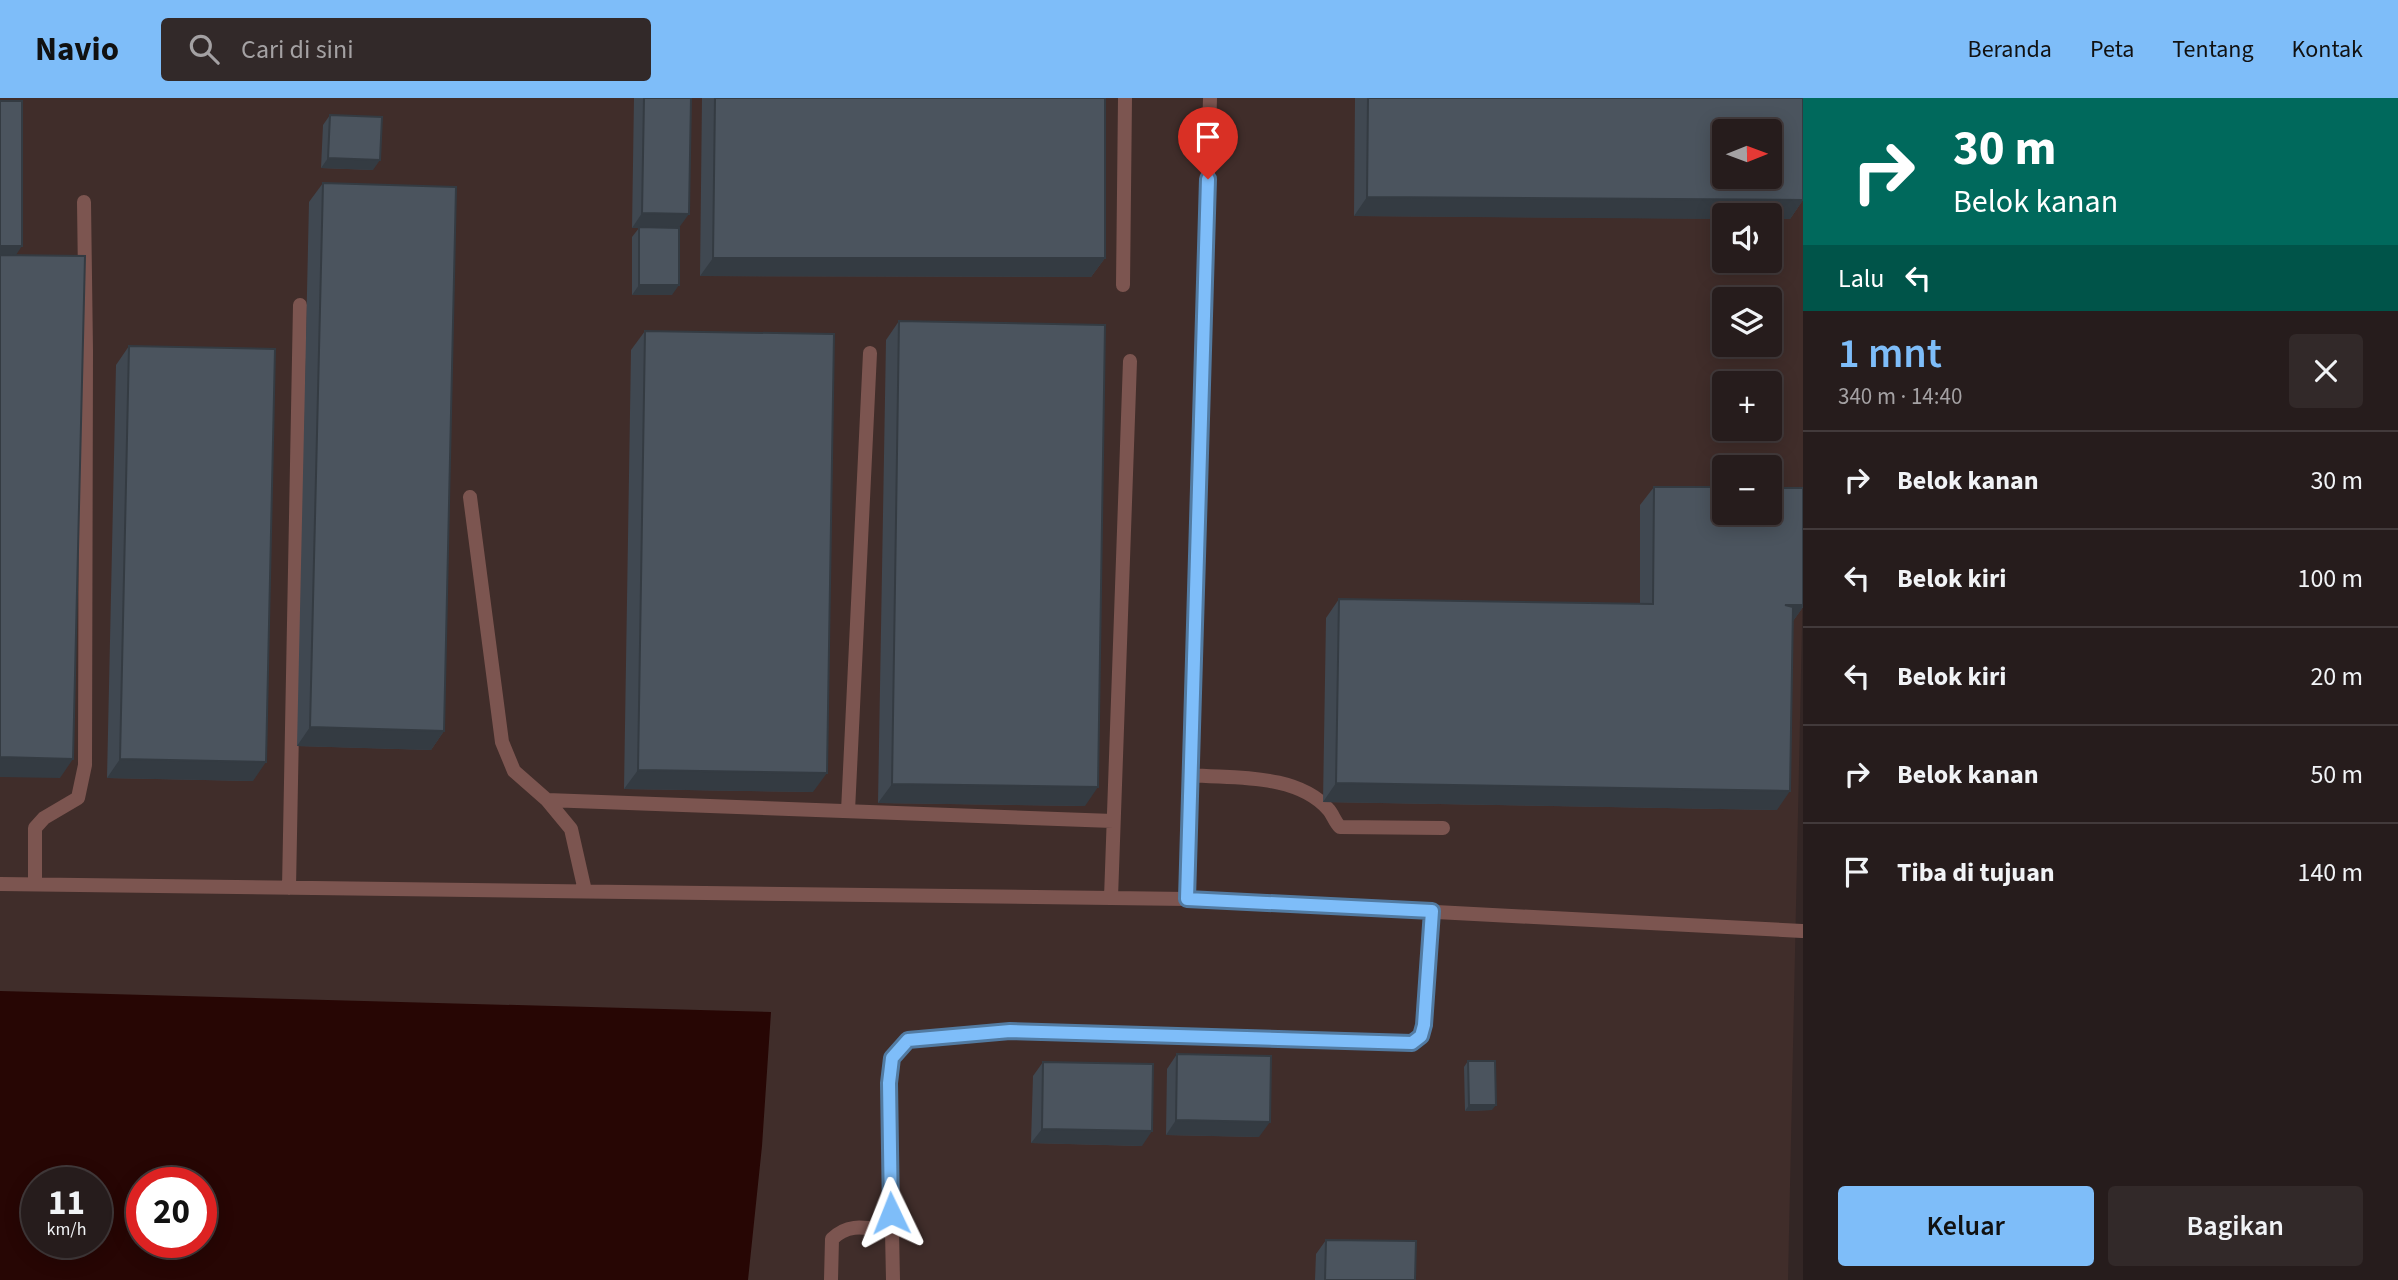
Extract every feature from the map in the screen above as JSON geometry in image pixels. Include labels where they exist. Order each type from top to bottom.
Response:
[{"type":"lane","points":[[1124,285],[1125,98]]},
{"type":"lane","points":[[1187,899],[1210,98]]},
{"type":"lane","points":[[35,884],[35,828],[44,818],[78,798],[85,765],[84,202]]},
{"type":"lane","points":[[289,888],[300,305]]},
{"type":"lane","points":[[848,811],[870,353]]},
{"type":"lane","points":[[1111,898],[1130,361]]},
{"type":"lane","points":[[470,497],[502,741],[514,771],[547,800],[571,829],[585,891]]},
{"type":"lane","points":[[1191,775],[1288,783],[1310,794],[1330,811],[1340,827],[1443,828]]},
{"type":"lane","points":[[547,800],[1113,821]]},
{"type":"lane","points":[[0,884],[1187,899],[1802,931]]},
{"type":"lane","points":[[893,1280],[889,1083],[892,1058],[908,1040],[1010,1031],[1412,1043],[1421,1036],[1424,1025],[1432,911]]},
{"type":"lane","points":[[831,1280],[832,1239],[840,1231],[850,1227],[892,1231]]},
{"type":"shaded area","points":[[0,98],[1803,98],[1803,579],[1788,1280],[0,1280]]},
{"type":"shaded area","points":[[0,991],[771,1012],[762,1146],[748,1280],[0,1280]]},
{"type":"building","points":[[644,98],[691,98],[689,214],[642,213]]},
{"type":"building","points":[[715,98],[1105,98],[1105,258],[713,258]]},
{"type":"building","points":[[1368,98],[1803,98],[1803,200],[1367,197]]},
{"type":"building","points":[[0,101],[22,101],[22,246],[0,246]]},
{"type":"building","points":[[330,115],[382,117],[380,160],[328,158]]},
{"type":"building","points":[[323,183],[456,187],[444,731],[310,727]]},
{"type":"building","points":[[639,227],[679,228],[679,285],[639,285]]},
{"type":"building","points":[[0,255],[85,256],[73,759],[0,757]]},
{"type":"building","points":[[899,321],[1105,325],[1098,787],[892,784]]},
{"type":"building","points":[[645,331],[834,334],[827,773],[638,770]]},
{"type":"building","points":[[129,346],[275,349],[266,762],[120,759]]},
{"type":"building","points":[[1654,487],[1712,487],[1712,525],[1782,525],[1782,488],[1803,488],[1803,605],[1785,605],[1793,607],[1790,791],[1336,783],[1339,599],[1653,604]]},
{"type":"building","points":[[1177,1054],[1271,1056],[1270,1122],[1176,1120]]},
{"type":"building","points":[[1468,1061],[1495,1061],[1496,1105],[1469,1105]]},
{"type":"building","points":[[1043,1062],[1153,1064],[1152,1131],[1042,1129]]},
{"type":"building","points":[[1326,1240],[1416,1241],[1415,1280],[1325,1280]]},
{"type":"route","points":[[891,1213],[889,1083],[892,1058],[908,1040],[1010,1031],[1412,1043],[1421,1036],[1432,911],[1187,899],[1208,179]]}]
